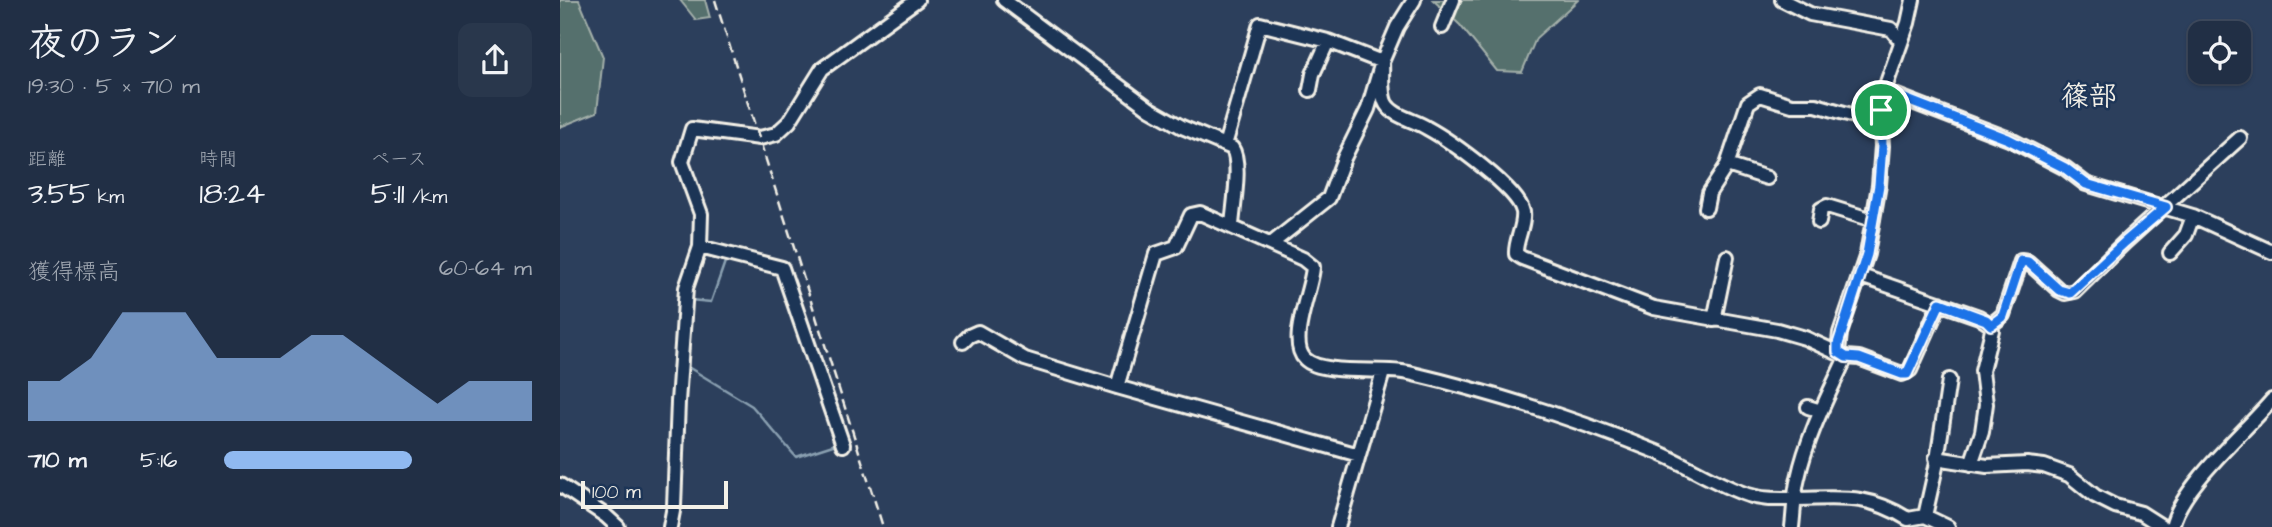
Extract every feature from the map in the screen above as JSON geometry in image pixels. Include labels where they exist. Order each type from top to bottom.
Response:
[{"type":"street","points":[[670,527],[674,506],[686,288],[700,247],[701,214],[682,162],[692,129],[760,138],[776,134],[789,122],[822,69],[918,0]]},
{"type":"street","points":[[1004,0],[1150,109],[1235,152],[1232,226]]},
{"type":"street","points":[[1271,244],[1329,198],[1344,158],[1368,110],[1382,62],[1397,27],[1414,0]]},
{"type":"street","points":[[1442,27],[1453,0]]},
{"type":"street","points":[[1782,0],[1810,14],[1891,29],[1900,40]]},
{"type":"street","points":[[1792,527],[1797,499],[1796,483],[1842,354],[1840,333],[1861,276],[1873,220],[1881,159],[1881,110],[1884,91],[1908,23],[1913,0]]},
{"type":"street","points":[[1225,145],[1260,24],[1328,41],[1382,62]]},
{"type":"street","points":[[1310,90],[1313,74],[1328,41]]},
{"type":"street","points":[[1382,62],[1384,101],[1389,108],[1429,128],[1486,170],[1514,195],[1523,211],[1516,245],[1516,254],[1522,258],[1654,308],[1777,330],[1902,374],[1907,374],[1940,303]]},
{"type":"street","points":[[1884,91],[2008,139],[2065,168],[2086,184],[2193,216],[2272,252]]},
{"type":"street","points":[[1706,208],[1709,192],[1727,165],[1748,103],[1758,96],[1792,105],[1816,105],[1855,116],[1881,110]]},
{"type":"street","points":[[1991,325],[2003,316],[2021,261],[2028,262],[2059,290],[2070,293],[2240,138]]},
{"type":"street","points":[[1727,165],[1768,178]]},
{"type":"street","points":[[1819,222],[1821,209],[1826,206],[1873,220]]},
{"type":"street","points":[[1117,387],[1156,254],[1176,247],[1191,215],[1200,214],[1303,259],[1312,267],[1312,280],[1301,319],[1299,350],[1304,359],[1313,365],[1405,372],[1524,404],[1657,452],[1747,495],[1762,498],[1863,499],[1893,510],[1908,523],[1933,515]]},
{"type":"street","points":[[2170,253],[2186,235],[2193,216]]},
{"type":"street","points":[[700,247],[782,268],[843,445]]},
{"type":"street","points":[[1714,320],[1727,257]]},
{"type":"street","points":[[1861,276],[1986,320],[1991,325],[1982,371],[1986,404],[1982,432],[1971,464]]},
{"type":"street","points":[[963,342],[978,332],[1025,359],[1359,455]]},
{"type":"street","points":[[1338,527],[1383,372]]},
{"type":"street","points":[[1933,515],[1936,458],[1949,380]]},
{"type":"street","points":[[2172,527],[2178,510],[2190,493],[2272,400]]},
{"type":"street","points":[[1808,407],[1821,411]]},
{"type":"street","points":[[1936,458],[1987,467],[2027,464],[2057,470],[2077,480],[2104,501],[2141,513],[2163,527]]},
{"type":"street","points":[[560,485],[618,527]]},
{"type":"street","points":[[1933,515],[1948,527]]},
{"type":"green space","points":[[560,0],[579,0],[603,57],[597,112],[560,127]]},
{"type":"green space","points":[[680,0],[705,0],[710,18],[696,20]]},
{"type":"green space","points":[[1433,0],[1578,0],[1536,38],[1522,72],[1497,71],[1460,25]]},
{"type":"waterway","points":[[690,300],[711,302],[726,259]]},
{"type":"waterway","points":[[690,324],[688,367],[752,406],[796,457],[836,444]]},
{"type":"railway","points":[[715,0],[883,527]]},
{"type":"district","name":"篠部","points":[[2089,95]]},
{"type":"route","points":[[1884,91],[2008,139],[2065,168],[2086,184],[2166,207],[2075,291],[2064,293],[2028,262],[2021,261],[2003,316],[1991,325],[1986,320],[1940,303],[1907,374],[1859,358],[1846,357],[1838,352],[1838,344],[1867,254],[1879,185],[1881,110],[1884,91]]}]
